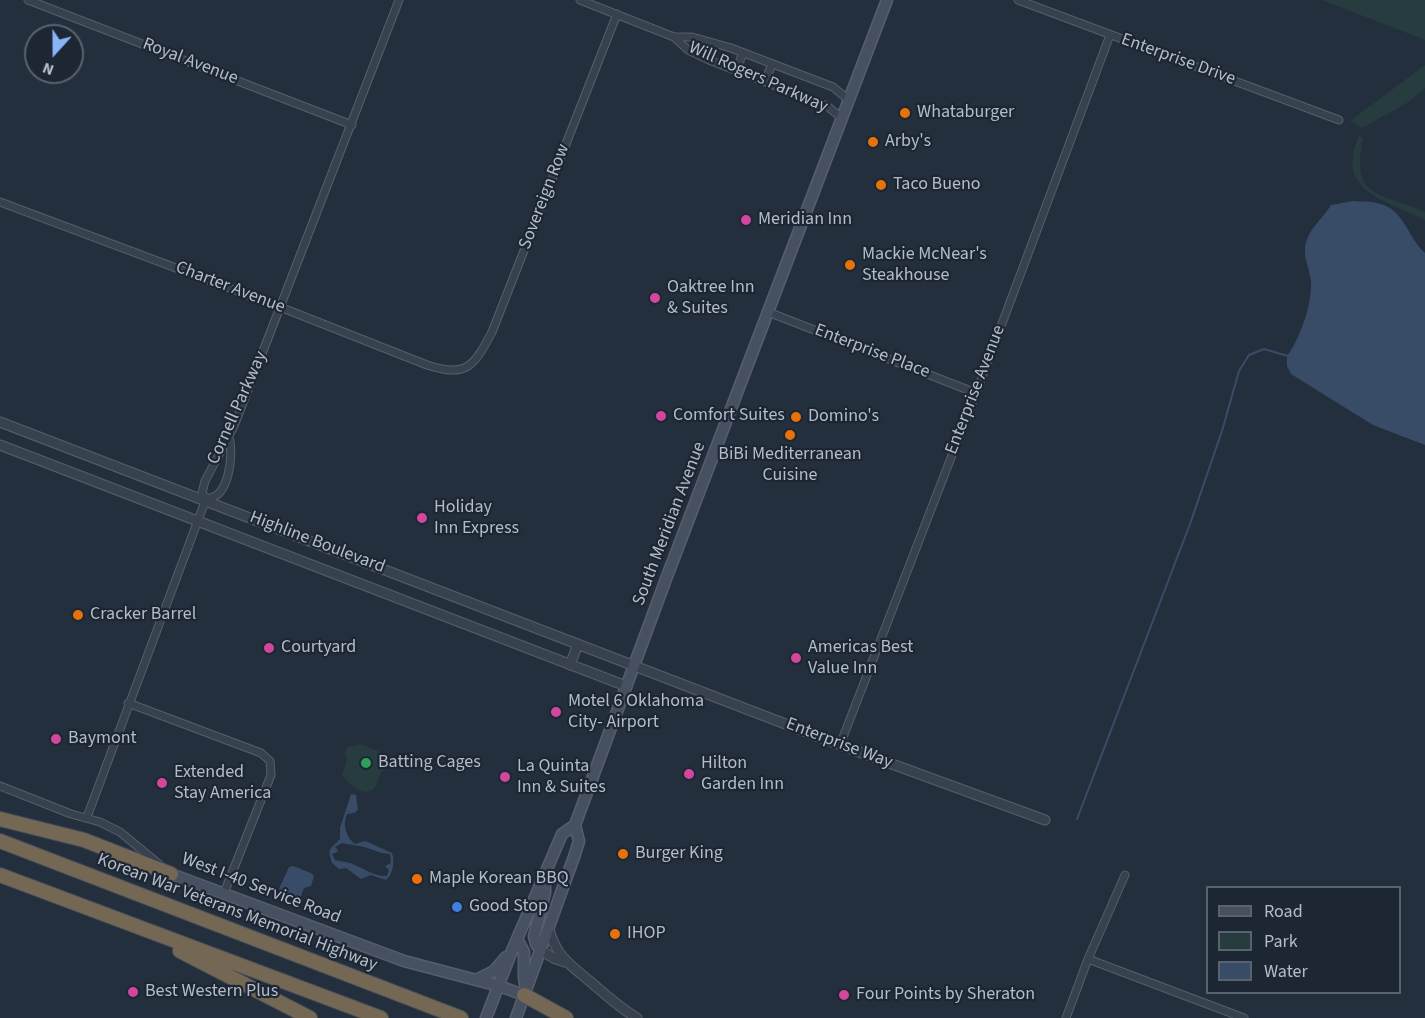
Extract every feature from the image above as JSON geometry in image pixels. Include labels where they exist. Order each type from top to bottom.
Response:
[{"type":"highway","points":[[0,819],[84,840],[171,874]]},
{"type":"highway","name":"Korean War Veterans Memorial Highway","points":[[0,841],[461,1018]]},
{"type":"highway","points":[[0,875],[381,1018]]},
{"type":"highway","points":[[125,922],[310,1018]]},
{"type":"highway","points":[[525,992],[566,1018]]},
{"type":"main road","name":"South Meridian Avenue","points":[[516,1018],[579,841],[575,825],[887,0]]},
{"type":"main road","name":"South Meridian Avenue","points":[[486,1018],[561,834],[575,825]]},
{"type":"main road","points":[[541,950],[534,936],[545,893],[546,873]]},
{"type":"main road","name":"West I-40 Service Road","points":[[171,874],[404,962],[525,992]]},
{"type":"main road","points":[[517,939],[524,952],[525,992]]},
{"type":"main road","points":[[476,980],[497,969],[511,953]]},
{"type":"street","name":"Royal Avenue","points":[[28,0],[352,125]]},
{"type":"street","name":"Cornell Parkway","points":[[87,817],[206,499],[202,493],[205,481],[229,438],[399,0]]},
{"type":"street","name":"Will Rogers Parkway","points":[[580,0],[674,37],[688,50],[736,71],[827,106],[843,119]]},
{"type":"street","name":"Enterprise Drive","points":[[1018,0],[1339,120]]},
{"type":"street","name":"Sovereign Row","points":[[460,371],[472,364],[482,352],[492,332],[617,14]]},
{"type":"street","name":"Enterprise Avenue","points":[[840,745],[976,393],[1110,35]]},
{"type":"street","name":"Will Rogers Parkway","points":[[674,37],[692,37],[743,53],[833,87],[850,101]]},
{"type":"street","points":[[736,71],[743,53]]},
{"type":"street","points":[[765,82],[772,64]]},
{"type":"street","name":"Charter Avenue","points":[[0,202],[427,365],[460,371]]},
{"type":"street","name":"Enterprise Place","points":[[768,312],[976,393]]},
{"type":"street","name":"Highline Boulevard","points":[[0,422],[206,499],[634,665]]},
{"type":"street","points":[[206,499],[218,496],[223,489],[232,451],[229,438]]},
{"type":"street","name":"Highline Boulevard","points":[[0,446],[626,686]]},
{"type":"street","points":[[570,665],[578,644]]},
{"type":"street","name":"Enterprise Way","points":[[634,665],[840,745],[1045,820]]},
{"type":"street","points":[[128,704],[261,753],[271,763],[271,776],[224,893]]},
{"type":"street","name":"West I-40 Service Road","points":[[0,786],[70,813],[87,817],[120,832],[171,874]]},
{"type":"street","points":[[1066,1018],[1088,959],[1125,875]]},
{"type":"street","points":[[549,929],[552,942],[565,962],[612,1002],[637,1018]]},
{"type":"street","points":[[541,950],[565,962]]},
{"type":"street","points":[[1088,959],[1244,1018]]},
{"type":"green space","points":[[1322,0],[1425,0],[1425,40]]},
{"type":"green space","points":[[1425,65],[1425,88],[1407,103],[1362,128],[1350,121]]},
{"type":"green space","points":[[1359,136],[1363,138],[1360,158],[1361,173],[1365,183],[1373,191],[1383,196],[1425,212],[1425,220],[1380,199],[1368,192],[1359,182],[1353,170],[1353,155]]},
{"type":"green space","name":"Batting Cages","points":[[360,744],[380,752],[389,768],[381,772],[375,787],[367,792],[352,786],[342,775],[347,759],[345,754],[347,747]]},
{"type":"water","points":[[1353,201],[1377,203],[1393,211],[1425,253],[1425,445],[1373,425],[1291,374],[1287,366],[1287,356],[1301,331],[1310,299],[1311,281],[1305,253],[1308,237],[1331,205]]},
{"type":"water","points":[[351,794],[356,795],[358,810],[347,814],[346,830],[349,838],[355,844],[365,841],[392,853],[393,867],[386,880],[371,875],[361,879],[346,868],[339,869],[332,863],[330,851],[340,839],[340,828]],"holes":[[[342,843],[390,854],[391,863],[385,866],[389,870],[387,876],[377,875],[350,863],[335,860],[332,854],[338,850],[335,847]]]},
{"type":"water","points":[[293,866],[314,876],[311,886],[304,888],[300,899],[282,894],[279,889],[289,867]]},
{"type":"waterway","points":[[1077,819],[1190,524],[1222,431],[1239,371],[1249,355],[1264,349],[1288,356]]},
{"type":"place","name":"Whataburger","points":[[905,113]]},
{"type":"place","name":"Arby's","points":[[873,142]]},
{"type":"place","name":"Taco Bueno","points":[[881,185]]},
{"type":"place","name":"Meridian Inn","points":[[746,220]]},
{"type":"place","name":"Mackie McNear's Steakhouse","points":[[850,265]]},
{"type":"place","name":"Oaktree Inn & Suites","points":[[655,298]]},
{"type":"place","name":"Comfort Suites","points":[[661,416]]},
{"type":"place","name":"Domino's","points":[[796,417]]},
{"type":"place","name":"BiBi Mediterranean Cuisine","points":[[790,435]]},
{"type":"place","name":"Holiday Inn Express","points":[[422,518]]},
{"type":"place","name":"Cracker Barrel","points":[[78,615]]},
{"type":"place","name":"Courtyard","points":[[269,648]]},
{"type":"place","name":"Americas Best Value Inn","points":[[796,658]]},
{"type":"place","name":"Motel 6 Oklahoma City- Airport","points":[[556,712]]},
{"type":"place","name":"Baymont","points":[[56,739]]},
{"type":"place","name":"Batting Cages","points":[[366,763]]},
{"type":"place","name":"Hilton Garden Inn","points":[[689,774]]},
{"type":"place","name":"La Quinta Inn & Suites","points":[[505,777]]},
{"type":"place","name":"Extended Stay America","points":[[162,783]]},
{"type":"place","name":"Burger King","points":[[623,854]]},
{"type":"place","name":"Maple Korean BBQ","points":[[417,879]]},
{"type":"place","name":"Good Stop","points":[[457,907]]},
{"type":"place","name":"IHOP","points":[[615,934]]},
{"type":"place","name":"Best Western Plus","points":[[133,992]]},
{"type":"place","name":"Four Points by Sheraton","points":[[844,995]]}]
